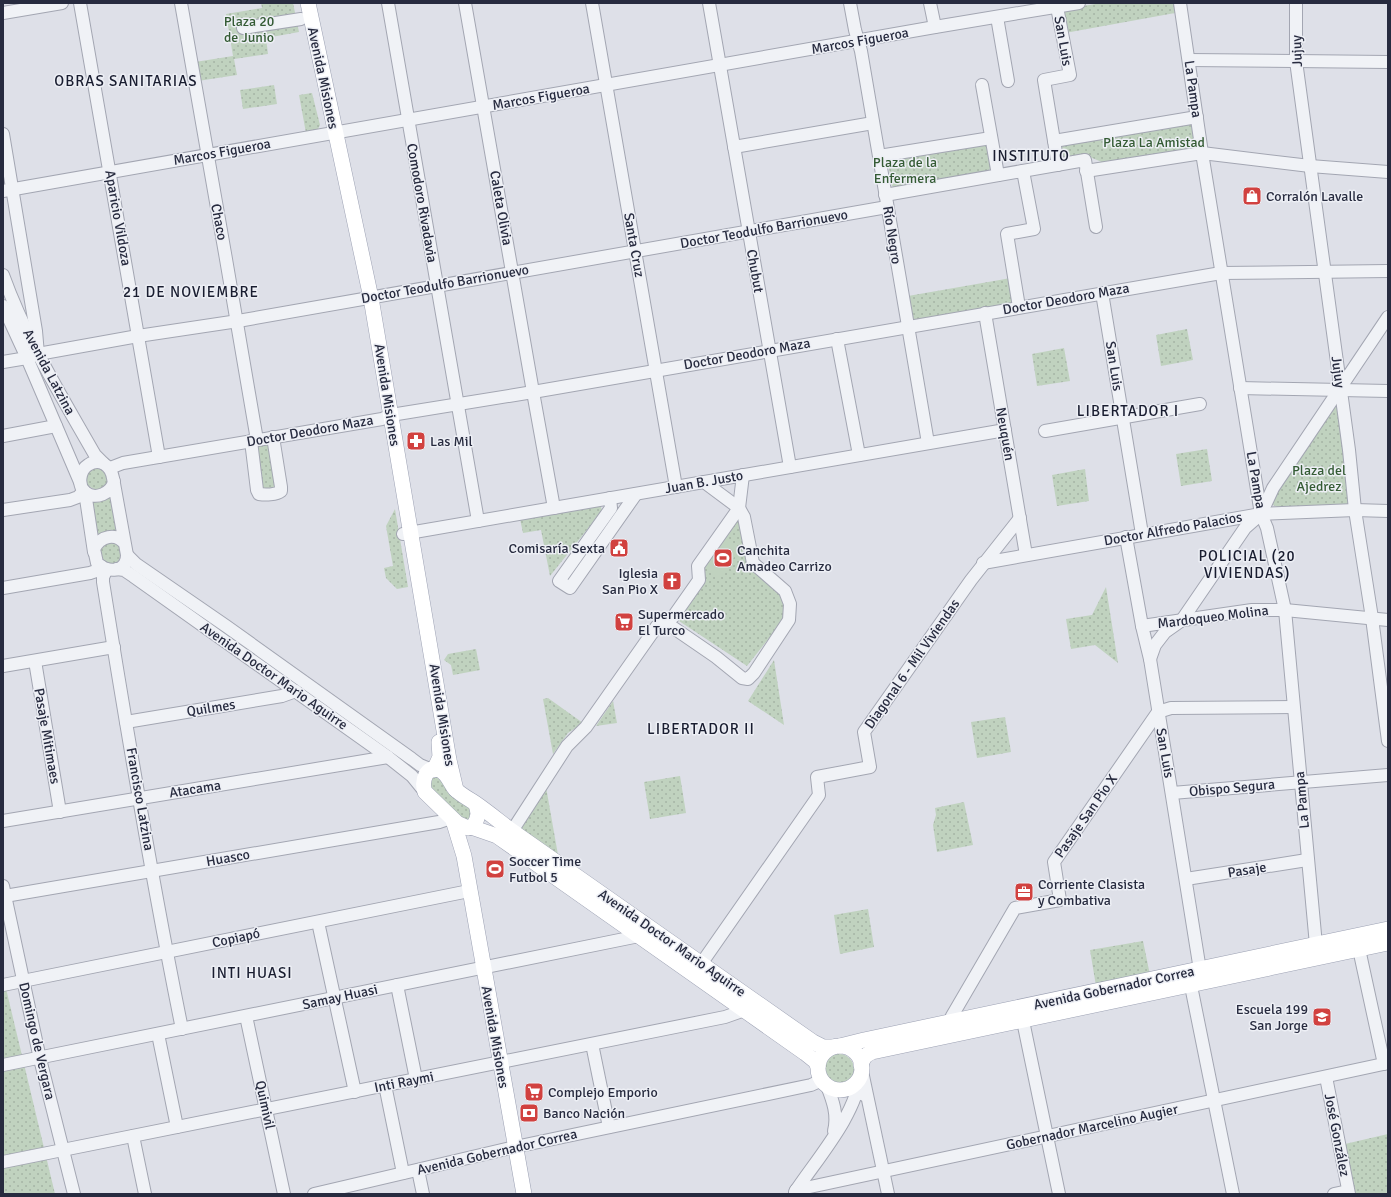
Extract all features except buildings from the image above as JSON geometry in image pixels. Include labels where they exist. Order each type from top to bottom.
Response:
[{"type":"main road","name":"Avenida Misiones","points":[[298,3],[331,133]]},
{"type":"main road","name":"Avenida Misiones","points":[[308,3],[331,133],[366,298],[407,534],[449,760],[456,790]]},
{"type":"main road","name":"Avenida Misiones","points":[[407,534],[440,749],[439,760],[433,770],[427,773],[424,778],[423,785],[425,792]]},
{"type":"main road","points":[[433,770],[439,770],[445,774],[456,790]]},
{"type":"main road","name":"Avenida Doctor Mario Aguirre","points":[[456,790],[512,831],[813,1042],[823,1047],[837,1047]]},
{"type":"main road","points":[[425,792],[452,819]]},
{"type":"main road","name":"Avenida Misiones","points":[[464,856],[466,836],[471,827],[477,821],[479,815],[478,808],[475,803]]},
{"type":"main road","name":"Avenida Misiones","points":[[452,819],[464,856],[524,1194]]},
{"type":"main road","name":"Avenida Doctor Mario Aguirre","points":[[452,819],[463,827],[471,827],[497,836],[812,1058],[817,1063],[822,1078]]},
{"type":"main road","name":"Avenida Gobernador Correa","points":[[861,1070],[862,1060],[867,1054],[1191,986],[1317,951],[1388,929]]},
{"type":"main road","name":"Avenida Gobernador Correa","points":[[837,1047],[864,1040],[1200,970],[1317,951],[1359,949],[1388,943]]},
{"type":"main road","points":[[837,1047],[846,1047],[856,1054],[861,1070],[854,1085],[842,1090],[837,1090],[822,1078],[823,1054],[827,1050],[837,1047]]},
{"type":"street","points":[[3,13],[62,3]]},
{"type":"street","name":"Aparicio Vildoza","points":[[80,3],[159,457]]},
{"type":"street","name":"Chaco","points":[[181,3],[207,155],[238,321],[254,441],[257,490],[259,494],[263,495],[278,493],[281,491],[273,437]]},
{"type":"street","name":"Comodoro Rivadavia","points":[[388,3],[407,120],[478,521]]},
{"type":"street","name":"Caleta Olivia","points":[[465,3],[554,508]]},
{"type":"street","name":"Santa Cruz","points":[[592,3],[676,487]]},
{"type":"street","name":"Chubut","points":[[709,3],[790,467]]},
{"type":"street","name":"Río Negro","points":[[850,3],[861,51],[928,443]]},
{"type":"street","points":[[930,3],[934,27]]},
{"type":"street","name":"Marcos Figueroa","points":[[7,190],[997,17],[1043,6],[1079,3]]},
{"type":"street","name":"La Pampa","points":[[1180,3],[1221,273],[1261,514],[1267,528],[1285,610],[1317,951]]},
{"type":"street","name":"Jujuy","points":[[1296,3],[1296,61],[1326,272],[1349,450],[1355,510],[1372,618],[1388,741]]},
{"type":"street","name":"San Luis","points":[[1057,6],[1070,75],[1044,80],[1058,165]]},
{"type":"street","points":[[997,17],[1008,81]]},
{"type":"street","points":[[243,28],[301,19]]},
{"type":"street","points":[[1189,60],[1388,62]]},
{"type":"street","points":[[982,85],[998,175]]},
{"type":"street","points":[[1054,141],[1197,117]]},
{"type":"street","points":[[734,147],[873,123]]},
{"type":"street","points":[[3,134],[7,190],[36,331],[33,356]]},
{"type":"street","points":[[879,156],[991,138]]},
{"type":"street","points":[[885,195],[1058,165],[1085,165],[1202,152],[1310,166],[1388,172]]},
{"type":"street","points":[[1085,165],[1096,227]]},
{"type":"street","points":[[1020,307],[1008,234],[1034,229],[1024,171]]},
{"type":"street","name":"Doctor Teodulfo Barrionuevo","points":[[3,362],[138,336],[238,321],[887,207]]},
{"type":"street","name":"Doctor Deodoro Maza","points":[[106,465],[254,441],[458,404],[1221,273],[1388,271]]},
{"type":"street","name":"Avenida Latzina","points":[[3,275],[33,356],[56,426],[83,489],[94,552]]},
{"type":"street","name":"San Luis","points":[[1102,293],[1142,534]]},
{"type":"street","name":"Avenida Latzina","points":[[3,306],[95,455],[106,465]]},
{"type":"street","name":"Neuquén","points":[[985,313],[1026,555]]},
{"type":"street","points":[[1150,659],[1155,645],[1165,632],[1182,620],[1245,528],[1261,514],[1273,488],[1388,317]]},
{"type":"street","points":[[837,339],[859,455]]},
{"type":"street","points":[[1240,388],[1388,391]]},
{"type":"street","points":[[1045,431],[1200,404]]},
{"type":"street","points":[[3,436],[56,426]]},
{"type":"street","name":"Juan B. Justo","points":[[407,534],[1005,430]]},
{"type":"street","points":[[3,510],[70,500],[78,497],[83,489],[82,472],[87,466],[95,462],[106,465],[114,481],[127,559],[124,564],[96,571],[3,588]]},
{"type":"street","points":[[512,831],[567,746],[586,728],[657,626],[673,617],[699,580],[698,566],[739,508],[742,476]]},
{"type":"street","points":[[83,489],[93,495],[104,494],[110,490],[114,481]]},
{"type":"street","points":[[664,622],[716,657],[742,678],[748,679],[754,673],[789,620],[790,604],[786,591],[752,563],[744,517],[739,508],[704,482]]},
{"type":"street","points":[[610,498],[611,508],[559,581],[570,588],[636,494]]},
{"type":"street","name":"Doctor Alfredo Palacios","points":[[983,563],[1261,514],[1355,510],[1388,511]]},
{"type":"street","name":"Diagonal 6 - Mil Viviendas","points":[[702,964],[819,795],[817,777],[870,767],[864,732],[983,563],[1020,518]]},
{"type":"street","points":[[108,568],[97,563],[94,552],[97,544],[106,537],[117,538],[122,540],[126,550]]},
{"type":"street","name":"San Luis","points":[[1126,537],[1142,626],[1150,659],[1200,970]]},
{"type":"street","name":"Avenida Doctor Mario Aguirre","points":[[126,550],[136,564],[226,626],[412,759],[433,770]]},
{"type":"street","name":"Avenida Doctor Mario Aguirre","points":[[108,568],[128,572],[388,757],[412,776],[425,792]]},
{"type":"street","name":"Francisco Latzina","points":[[108,568],[103,577],[103,582],[166,953],[182,1029]]},
{"type":"street","name":"Mardoqueo Molina","points":[[1142,626],[1252,610],[1285,610],[1388,620]]},
{"type":"street","points":[[3,666],[114,647]]},
{"type":"street","name":"Pasaje Mitimaes","points":[[35,661],[60,812]]},
{"type":"street","name":"Quilmes","points":[[126,722],[282,696],[296,692]]},
{"type":"street","points":[[1158,712],[1171,708],[1293,707]]},
{"type":"street","name":"Pasaje San Pio X","points":[[949,1022],[1015,908],[1060,900],[1054,862],[1158,712]]},
{"type":"street","name":"Atacama","points":[[3,821],[388,757]]},
{"type":"street","name":"Obispo Segura","points":[[1172,793],[1388,775]]},
{"type":"street","name":"Huasco","points":[[4,891],[152,871],[452,819]]},
{"type":"street","name":"Pasaje","points":[[1186,879],[1308,860]]},
{"type":"street","name":"Domingo de Vergara","points":[[4,891],[40,1058],[74,1194]]},
{"type":"street","name":"Copiapó","points":[[3,985],[469,891]]},
{"type":"street","points":[[318,922],[355,1092]]},
{"type":"street","name":"Samay Huasi","points":[[3,1065],[639,936]]},
{"type":"street","points":[[1359,949],[1386,1064]]},
{"type":"street","points":[[1200,970],[1191,986],[1233,1194]]},
{"type":"street","points":[[397,986],[416,1079]]},
{"type":"street","name":"Inti Raymi","points":[[3,1162],[725,1017],[745,1010]]},
{"type":"street","name":"Quimivil","points":[[246,1016],[284,1194]]},
{"type":"street","points":[[1023,1021],[1059,1194]]},
{"type":"street","points":[[944,1038],[949,1022]]},
{"type":"street","points":[[158,1034],[177,1127]]},
{"type":"street","points":[[592,1044],[609,1127]]},
{"type":"street","name":"Gobernador Marcelino Augier","points":[[795,1192],[883,1171],[1386,1064]]},
{"type":"street","points":[[861,1070],[863,1095],[888,1194]]},
{"type":"street","name":"José González","points":[[1326,1077],[1349,1192]]},
{"type":"street","points":[[822,1078],[835,1112],[836,1122],[834,1136]]},
{"type":"street","name":"Avenida Gobernador Correa","points":[[314,1194],[515,1147],[812,1085],[822,1078]]},
{"type":"street","points":[[385,1085],[403,1173]]},
{"type":"street","points":[[842,1090],[863,1095]]},
{"type":"street","points":[[795,1192],[834,1136],[849,1111],[863,1095]]},
{"type":"street","points":[[132,1136],[144,1194]]},
{"type":"street","points":[[418,1170],[423,1194]]},
{"type":"street","points":[[1334,1194],[1349,1192]]},
{"type":"green space","name":"Plaza 20 de Junio","points":[[261,3],[293,3],[299,32],[266,38],[268,54],[234,59],[237,75],[198,81],[195,62],[233,56],[226,14],[262,8]]},
{"type":"green space","points":[[1101,3],[1174,3],[1175,13],[1065,33],[1063,11],[1066,9]]},
{"type":"green space","points":[[274,85],[277,104],[243,109],[240,90]]},
{"type":"green space","points":[[312,93],[320,125],[318,129],[306,133],[299,95]]},
{"type":"green space","name":"Plaza La Amistad","points":[[1191,124],[1195,148],[1104,163],[1090,157],[1063,158],[1060,148],[1061,145]]},
{"type":"green space","name":"Plaza de la Enfermera","points":[[984,142],[988,145],[991,160],[991,167],[987,172],[897,187],[893,187],[891,184],[888,160]]},
{"type":"green space","points":[[1011,278],[1013,302],[917,320],[912,317],[908,296]]},
{"type":"green space","points":[[1187,329],[1193,360],[1161,366],[1156,335]]},
{"type":"green space","points":[[1064,348],[1070,381],[1037,386],[1032,354]]},
{"type":"green space","name":"Plaza del Ajedrez","points":[[1337,407],[1340,411],[1349,503],[1344,506],[1280,508],[1273,505],[1273,497],[1332,408]]},
{"type":"green space","points":[[267,444],[272,448],[277,486],[274,489],[260,488],[255,450],[258,445]]},
{"type":"green space","points":[[1207,449],[1212,481],[1181,486],[1176,454]]},
{"type":"green space","points":[[96,467],[103,469],[109,482],[102,490],[91,488],[86,482],[88,474]]},
{"type":"green space","points":[[1085,469],[1089,501],[1057,506],[1052,475]]},
{"type":"green space","points":[[110,494],[119,533],[95,538],[89,497]]},
{"type":"green space","points":[[597,505],[601,507],[602,511],[550,576],[541,530],[523,533],[520,519]]},
{"type":"green space","points":[[395,509],[408,587],[397,589],[386,578],[384,568],[393,566],[386,526]]},
{"type":"green space","points":[[737,517],[741,519],[750,566],[782,594],[785,618],[747,666],[676,619],[703,566]]},
{"type":"green space","name":"Canchita Amadeo Carrizo","points":[[725,539],[740,549],[720,578],[705,568]]},
{"type":"green space","points":[[111,542],[119,545],[122,553],[119,561],[111,564],[103,561],[100,553],[103,545]]},
{"type":"green space","points":[[1106,587],[1118,663],[1095,645],[1071,649],[1066,619],[1092,615]]},
{"type":"green space","points":[[476,649],[480,670],[453,675],[451,665],[444,660],[448,654]]},
{"type":"green space","points":[[774,660],[784,725],[748,701]]},
{"type":"green space","points":[[548,698],[583,723],[568,733],[553,754],[543,699]]},
{"type":"green space","points":[[613,701],[617,723],[596,726]]},
{"type":"green space","points":[[1005,717],[1011,752],[977,758],[971,722]]},
{"type":"green space","points":[[435,775],[473,810],[467,824],[430,789],[428,781]]},
{"type":"green space","points":[[680,776],[686,813],[650,819],[644,782]]},
{"type":"green space","points":[[546,787],[558,855],[522,831],[521,825]]},
{"type":"green space","points":[[964,802],[973,845],[937,852],[933,825],[936,815],[935,808]]},
{"type":"green space","points":[[868,909],[874,947],[840,954],[834,915]]},
{"type":"green space","points":[[1143,941],[1150,975],[1096,986],[1090,950]]},
{"type":"green space","points":[[3,976],[55,1194],[3,1194]]},
{"type":"green space","points":[[839,1054],[850,1058],[854,1069],[850,1080],[839,1084],[828,1080],[824,1069],[828,1058]]},
{"type":"green space","points":[[1388,1134],[1388,1194],[1355,1194],[1345,1144]]},
{"type":"place","name":"Corralón Lavalle","points":[[1252,196]]},
{"type":"place","name":"Las Mil","points":[[416,441]]},
{"type":"place","name":"Comisaría Sexta","points":[[619,548]]},
{"type":"place","name":"Canchita Amadeo Carrizo","points":[[723,558]]},
{"type":"place","name":"Iglesia San Pio X","points":[[672,581]]},
{"type":"place","name":"Supermercado El Turco","points":[[624,622]]},
{"type":"place","name":"Soccer Time Futbol 5","points":[[495,869]]},
{"type":"place","name":"Corriente Clasista y Combativa","points":[[1024,892]]},
{"type":"place","name":"Escuela 199 San Jorge","points":[[1322,1017]]},
{"type":"place","name":"Complejo Emporio","points":[[534,1092]]},
{"type":"place","name":"Banco Nación","points":[[529,1113]]},
{"type":"district","name":"OBRAS SANITARIAS","points":[[126,81]]},
{"type":"district","name":"INSTITUTO","points":[[1031,156]]},
{"type":"district","name":"21 DE NOVIEMBRE","points":[[191,292]]},
{"type":"district","name":"LIBERTADOR I","points":[[1128,411]]},
{"type":"district","name":"POLICIAL (20 VIVIENDAS)","points":[[1247,564]]},
{"type":"district","name":"LIBERTADOR II","points":[[701,729]]},
{"type":"district","name":"INTI HUASI","points":[[252,973]]}]
